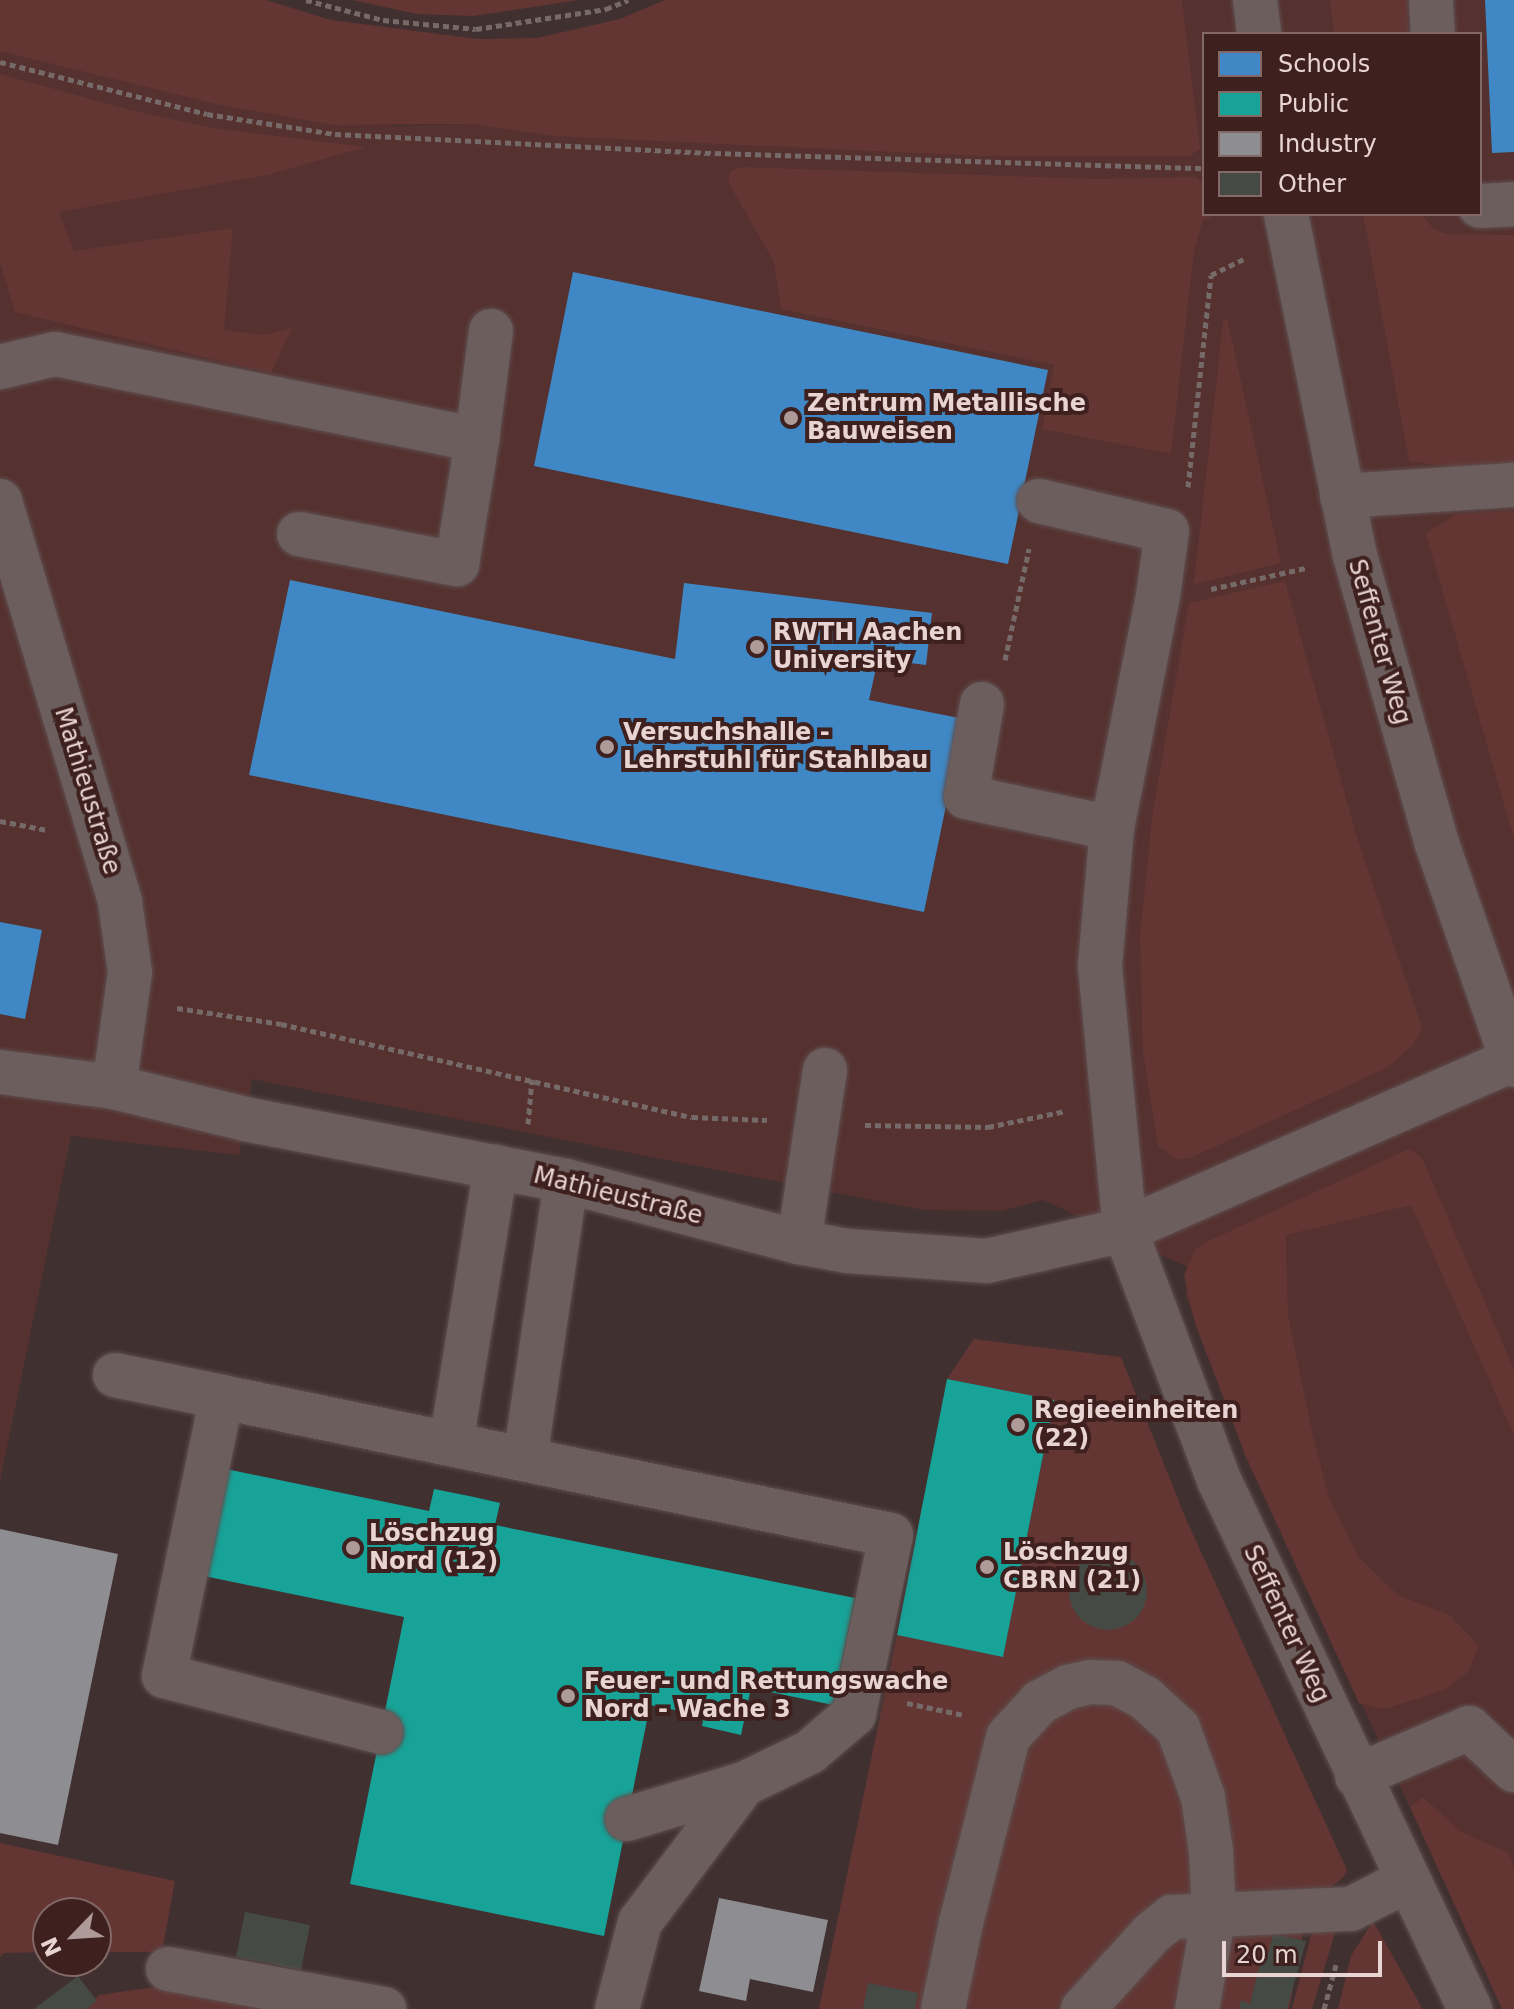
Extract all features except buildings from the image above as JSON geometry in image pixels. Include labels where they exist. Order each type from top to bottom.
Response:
[{"type":"street","points":[[1255,0],[1259,32]]},
{"type":"street","points":[[1431,0],[1433,32]]},
{"type":"street","points":[[1482,206],[1514,204]]},
{"type":"street","name":"Seffenter Weg","points":[[1125,1230],[1513,1062],[1436,841],[1355,556],[1288,225]]},
{"type":"street","points":[[299,534],[457,564],[491,331]]},
{"type":"street","points":[[0,367],[55,354],[477,440]]},
{"type":"street","points":[[1342,496],[1514,485]]},
{"type":"street","name":"Mathieustraße","points":[[0,501],[120,902],[130,972],[114,1087]]},
{"type":"street","points":[[1039,501],[1167,531]]},
{"type":"street","name":"Seffenter Weg","points":[[1167,531],[1158,596],[1112,828],[1100,966],[1125,1230],[1219,1480],[1470,2009]]},
{"type":"street","points":[[982,704],[966,797],[1112,828]]},
{"type":"street","points":[[799,1242],[825,1070]]},
{"type":"street","name":"Mathieustraße","points":[[0,1074],[114,1087],[245,1119],[566,1181],[799,1242],[848,1251],[987,1261],[1125,1230]]},
{"type":"street","points":[[451,1444],[496,1167]]},
{"type":"street","points":[[525,1459],[566,1181]]},
{"type":"street","points":[[115,1375],[891,1535],[854,1714],[810,1752],[744,1784],[627,1819]]},
{"type":"street","points":[[222,1397],[164,1676],[381,1732]]},
{"type":"street","points":[[943,2009],[961,1923],[1008,1737],[1040,1702],[1068,1687],[1090,1682],[1117,1683],[1145,1698],[1178,1728],[1203,1797],[1211,1851],[1214,1914],[1197,2009]]},
{"type":"street","points":[[1357,1776],[1469,1728],[1514,1770]]},
{"type":"street","points":[[617,2009],[640,1922],[744,1784]]},
{"type":"street","points":[[1083,2009],[1152,1933],[1172,1917],[1351,1909],[1408,1880]]},
{"type":"street","points":[[168,1969],[384,2009]]},
{"type":"path","points":[[306,0],[383,20],[476,29],[606,9],[628,0]]},
{"type":"path","points":[[0,62],[207,114],[335,134],[715,153],[1202,168]]},
{"type":"path","points":[[1167,531],[1188,492],[1211,275],[1288,225]]},
{"type":"path","points":[[982,704],[999,688],[1039,501]]},
{"type":"path","points":[[1158,596],[1190,594],[1355,556]]},
{"type":"path","points":[[125,1009],[166,1006],[281,1024],[692,1117],[988,1127],[1113,1102]]},
{"type":"shaded area","name":"RWTH Aachen University","points":[[0,0],[394,126],[471,124],[553,136],[736,135],[979,156],[1189,156],[1195,153],[1182,0],[1514,0],[1514,2009],[1467,1929],[1246,1457],[1186,1296],[1187,1267],[1043,1200],[1002,1211],[923,1210],[252,1079],[239,1155],[71,1136],[0,1481]]},
{"type":"shaded area","points":[[0,0],[266,0],[331,20],[478,39],[537,38],[620,19],[665,0],[1182,0],[1200,149],[1190,156],[979,156],[553,136],[471,124],[333,125],[220,105],[0,51]]},
{"type":"shaded area","points":[[352,0],[580,0],[473,16],[417,14]]},
{"type":"shaded area","points":[[1330,0],[1407,0],[1408,32],[1334,32]]},
{"type":"shaded area","points":[[0,74],[130,110],[212,128],[366,147],[267,175],[59,212],[74,251],[233,228],[224,330],[265,335],[292,328],[271,373],[15,312],[0,262]]},
{"type":"shaded area","points":[[741,167],[1096,179],[1196,177],[1202,182],[1202,216],[1211,218],[1203,220],[1194,251],[1171,454],[1042,429],[1054,365],[781,309],[774,262],[728,182],[730,172]]},
{"type":"shaded area","points":[[1363,216],[1424,216],[1432,227],[1445,234],[1514,235],[1514,464],[1449,467],[1409,461]]},
{"type":"shaded area","points":[[1227,318],[1281,563],[1194,584],[1223,322]]},
{"type":"shaded area","points":[[1514,511],[1514,839],[1426,533],[1456,514]]},
{"type":"shaded area","points":[[1285,581],[1358,841],[1422,1027],[1413,1045],[1387,1068],[1190,1158],[1176,1159],[1158,1146],[1156,1134],[1143,1052],[1140,935],[1152,817],[1189,603]]},
{"type":"shaded area","points":[[1409,1149],[1422,1158],[1514,1369],[1514,1435],[1411,1205],[1286,1235],[1288,1315],[1330,1501],[1359,1557],[1398,1595],[1450,1615],[1479,1646],[1468,1672],[1444,1690],[1388,1708],[1375,1708],[1359,1703],[1246,1457],[1195,1323],[1184,1275],[1195,1250],[1204,1243]]},
{"type":"shaded area","points":[[974,1339],[1121,1357],[1186,1519],[1347,1870],[1343,1878],[1316,1898],[1306,1917],[1289,2009],[819,2009],[897,1635],[1003,1656],[1054,1401],[947,1379]]},
{"type":"shaded area","points":[[1423,1797],[1461,1832],[1509,1853],[1514,1870],[1514,2009],[1502,2009],[1410,1807]]},
{"type":"shaded area","points":[[0,1843],[175,1881],[162,1952],[112,1952],[112,1897],[32,1897],[32,1952],[4,1953],[0,1957]]},
{"type":"shaded area","points":[[1373,1921],[1422,2009],[1338,2009],[1351,1956]]},
{"type":"shaded area","points":[[1338,1923],[1312,2009],[1292,2009],[1314,1924]]},
{"type":"shaded area","points":[[162,1986],[278,2009],[87,2009],[99,1995]]},
{"type":"place","name":"Zentrum Metallische Bauweisen","points":[[791,418]]},
{"type":"place","name":"RWTH Aachen University","points":[[757,647]]},
{"type":"place","name":"Versuchshalle - Lehrstuhl für Stahlbau","points":[[607,747]]},
{"type":"place","name":"Regieeinheiten (22)","points":[[1018,1425]]},
{"type":"place","name":"Löschzug Nord (12)","points":[[353,1548]]},
{"type":"place","name":"Löschzug CBRN (21)","points":[[987,1567]]},
{"type":"place","name":"Feuer- und Rettungswache Nord - Wache 3","points":[[568,1696]]}]
